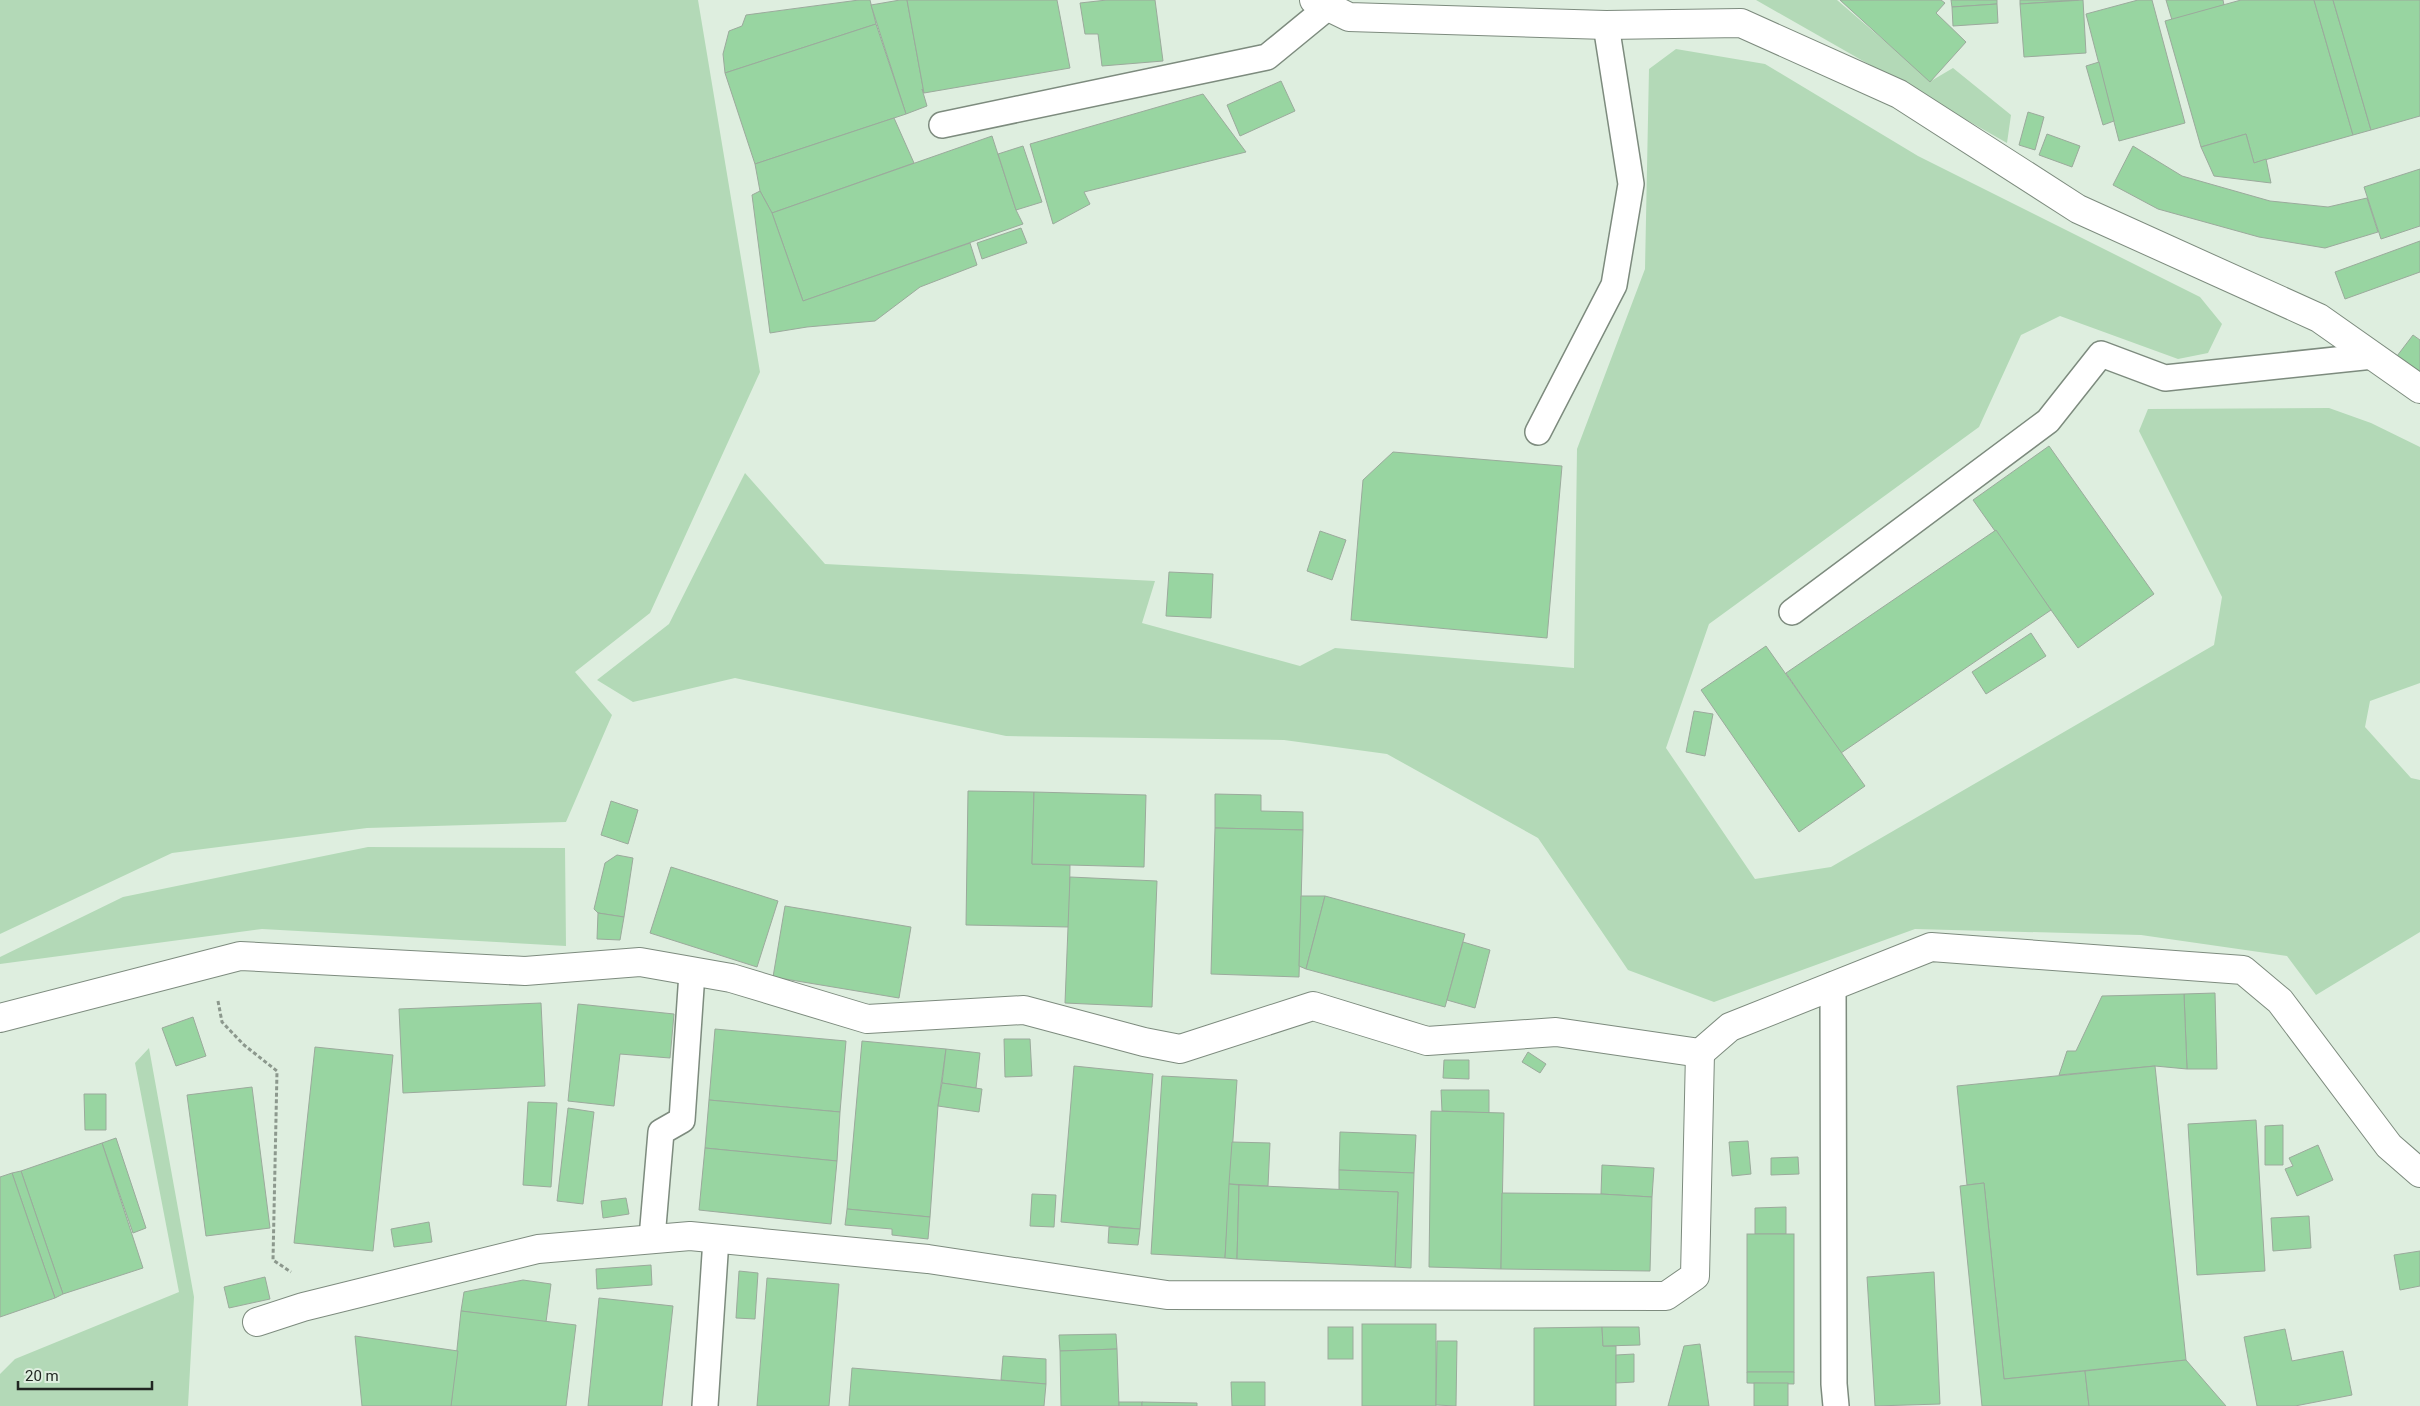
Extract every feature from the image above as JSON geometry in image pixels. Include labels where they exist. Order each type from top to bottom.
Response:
[{"type":"street","points":[[1321,3],[1349,17],[1606,25],[1741,23],[1898,94],[2078,209],[2319,318],[2420,389]]},
{"type":"street","points":[[257,1322],[303,1307],[538,1249],[690,1236],[928,1259],[1167,1295],[1666,1296],[1695,1276],[1700,1053],[1730,1027],[1931,947],[2243,970],[2280,1001],[2389,1146],[2420,1173]]},
{"type":"street","points":[[0,1018],[240,956],[525,971],[640,962],[731,978],[867,1020],[1024,1010],[1144,1042],[1180,1049],[1313,1006],[1426,1041],[1556,1032],[1700,1053]]},
{"type":"lane","points":[[942,125],[1267,57],[1321,3]]},
{"type":"lane","points":[[1538,432],[1614,285],[1631,184],[1606,25]]},
{"type":"lane","points":[[1792,612],[2048,421],[2100,354],[2165,378],[2373,356]]},
{"type":"lane","points":[[652,1238],[661,1132],[682,1120],[692,972]]},
{"type":"lane","points":[[1833,986],[1834,1374],[1836,1406]]},
{"type":"lane","points":[[705,1406],[716,1239]]},
{"type":"path","points":[[213,963],[222,1022],[244,1045],[277,1070],[273,1260],[294,1274],[303,1307]]},
{"type":"green space","points":[[0,0],[698,0],[760,372],[650,613],[575,672],[612,715],[566,822],[367,828],[172,853],[0,934]]},
{"type":"green space","points":[[1756,0],[1837,0],[1931,81],[1953,68],[2011,115],[2007,143]]},
{"type":"green space","points":[[1676,49],[1765,64],[1918,156],[2200,297],[2222,324],[2208,353],[2178,359],[2060,316],[2021,335],[1979,427],[1709,624],[1666,748],[1755,879],[1831,867],[2214,645],[2222,597],[2139,431],[2148,409],[2329,408],[2371,423],[2420,447],[2420,683],[2370,701],[2365,727],[2411,778],[2420,780],[2420,932],[2316,995],[2287,956],[2141,935],[1915,929],[1714,1002],[1628,970],[1538,838],[1387,754],[1284,740],[1006,736],[735,678],[633,702],[597,680],[669,624],[745,473],[825,564],[1155,581],[1142,623],[1300,666],[1335,648],[1574,668],[1577,449],[1645,269],[1649,69]]},
{"type":"green space","points":[[368,847],[565,848],[566,946],[262,929],[0,964],[0,957],[123,897]]},
{"type":"green space","points":[[149,1048],[194,1297],[188,1406],[0,1406],[0,1374],[15,1359],[179,1292],[135,1063]]},
{"type":"building","points":[[870,0],[876,24],[725,73],[723,54],[729,31],[742,26],[746,15]]},
{"type":"building","points":[[907,0],[924,93],[922,89],[927,106],[906,114],[871,5]]},
{"type":"building","points":[[907,0],[1057,0],[1070,68],[924,93]]},
{"type":"building","points":[[1107,0],[1155,0],[1163,61],[1102,66],[1098,34],[1085,34],[1080,3]]},
{"type":"building","points":[[1840,0],[1941,0],[1945,3],[1936,13],[1966,42],[1930,82]]},
{"type":"building","points":[[1951,0],[1997,0],[1997,4],[1952,7]]},
{"type":"building","points":[[2020,0],[2079,0],[2020,4]]},
{"type":"building","points":[[2083,0],[2086,53],[2024,57],[2020,4]]},
{"type":"building","points":[[2138,0],[2152,0],[2185,123],[2119,141],[2086,14]]},
{"type":"building","points":[[2166,0],[2223,0],[2224,5],[2172,20]]},
{"type":"building","points":[[2241,0],[2314,0],[2353,135],[2254,163],[2246,134],[2201,147],[2165,21]]},
{"type":"building","points":[[2314,0],[2333,0],[2371,130],[2353,135]]},
{"type":"building","points":[[2333,0],[2420,0],[2420,116],[2371,130]]},
{"type":"building","points":[[1997,4],[1998,23],[1953,26],[1952,7]]},
{"type":"building","points":[[876,24],[906,114],[755,164],[725,73]]},
{"type":"building","points":[[2099,62],[2114,121],[2103,125],[2086,66]]},
{"type":"building","points":[[1281,81],[1295,111],[1240,136],[1227,105]]},
{"type":"building","points":[[1203,94],[1246,152],[1084,192],[1090,204],[1053,224],[1030,144]]},
{"type":"building","points":[[2028,112],[2044,117],[2035,150],[2019,145]]},
{"type":"building","points":[[894,118],[914,163],[772,213],[760,191],[755,164]]},
{"type":"building","points":[[2047,134],[2080,146],[2072,167],[2039,155]]},
{"type":"building","points":[[2246,134],[2254,163],[2266,159],[2271,183],[2214,176],[2201,147]]},
{"type":"building","points":[[992,136],[1016,210],[1023,224],[803,301],[772,213]]},
{"type":"building","points":[[1023,146],[1042,202],[1016,210],[998,154]]},
{"type":"building","points":[[2133,146],[2182,176],[2270,201],[2328,207],[2367,198],[2378,232],[2325,248],[2259,237],[2158,209],[2113,185]]},
{"type":"building","points":[[2420,169],[2420,226],[2381,239],[2364,187]]},
{"type":"building","points":[[760,191],[772,213],[803,301],[970,243],[977,265],[920,287],[875,321],[807,327],[770,333],[752,195]]},
{"type":"building","points":[[1021,228],[1027,243],[982,259],[977,243]]},
{"type":"building","points":[[2420,241],[2420,272],[2345,299],[2335,272]]},
{"type":"building","points":[[2413,335],[2420,340],[2420,374],[2397,356]]},
{"type":"building","points":[[2049,446],[2154,594],[2078,648],[1973,500]]},
{"type":"building","points":[[1393,452],[1562,466],[1547,638],[1351,620],[1363,480]]},
{"type":"building","points":[[1996,530],[2051,610],[1841,753],[1786,673]]},
{"type":"building","points":[[1320,531],[1346,540],[1332,580],[1307,571]]},
{"type":"building","points":[[1169,572],[1213,574],[1211,618],[1166,616]]},
{"type":"building","points":[[2031,633],[2046,656],[1986,694],[1972,672]]},
{"type":"building","points":[[1766,646],[1865,786],[1799,832],[1701,690]]},
{"type":"building","points":[[1694,711],[1713,714],[1705,756],[1686,752]]},
{"type":"building","points":[[968,791],[1034,792],[1032,864],[1070,865],[1069,927],[966,925]]},
{"type":"building","points":[[1034,792],[1146,795],[1144,867],[1032,864]]},
{"type":"building","points":[[1215,794],[1261,795],[1261,811],[1303,812],[1303,830],[1215,828]]},
{"type":"building","points":[[611,801],[638,810],[628,844],[601,835]]},
{"type":"building","points":[[1215,828],[1303,830],[1299,977],[1211,974]]},
{"type":"building","points":[[617,855],[633,858],[624,917],[598,913],[594,909],[605,863]]},
{"type":"building","points":[[671,867],[778,901],[757,967],[650,933]]},
{"type":"building","points":[[1070,877],[1157,881],[1152,1007],[1065,1003]]},
{"type":"building","points":[[1301,896],[1325,896],[1306,969],[1299,966]]},
{"type":"building","points":[[1325,896],[1465,934],[1445,1007],[1306,969]]},
{"type":"building","points":[[785,906],[911,927],[899,998],[773,977]]},
{"type":"building","points":[[598,913],[624,917],[620,940],[597,939]]},
{"type":"building","points":[[1463,942],[1490,950],[1475,1008],[1447,1000]]},
{"type":"building","points":[[2215,993],[2217,1069],[2187,1069],[2184,994]]},
{"type":"building","points":[[2184,994],[2187,1069],[2155,1066],[2059,1075],[2067,1051],[2076,1051],[2102,996]]},
{"type":"building","points":[[541,1003],[545,1086],[403,1093],[399,1009]]},
{"type":"building","points":[[578,1004],[674,1014],[670,1058],[620,1054],[614,1106],[568,1101]]},
{"type":"building","points":[[193,1017],[206,1056],[176,1066],[162,1028]]},
{"type":"building","points":[[715,1029],[846,1041],[840,1112],[709,1100]]},
{"type":"building","points":[[1004,1039],[1030,1039],[1032,1076],[1005,1077]]},
{"type":"building","points":[[862,1041],[946,1049],[938,1106],[930,1217],[847,1209]]},
{"type":"building","points":[[315,1047],[393,1055],[373,1251],[294,1243]]},
{"type":"building","points":[[946,1049],[980,1053],[976,1088],[942,1083]]},
{"type":"building","points":[[1528,1052],[1546,1064],[1540,1073],[1522,1062]]},
{"type":"building","points":[[1444,1060],[1469,1060],[1469,1079],[1443,1078]]},
{"type":"building","points":[[1074,1066],[1153,1074],[1140,1229],[1061,1222]]},
{"type":"building","points":[[2155,1066],[2186,1360],[2004,1379],[1984,1183],[1967,1185],[1957,1086]]},
{"type":"building","points":[[1162,1076],[1237,1080],[1225,1258],[1151,1254]]},
{"type":"building","points":[[942,1083],[982,1089],[979,1112],[938,1106]]},
{"type":"building","points":[[252,1087],[270,1228],[206,1236],[187,1095]]},
{"type":"building","points":[[1441,1090],[1489,1090],[1489,1113],[1442,1111]]},
{"type":"building","points":[[84,1094],[106,1094],[106,1130],[85,1130]]},
{"type":"building","points":[[709,1100],[840,1112],[837,1161],[705,1148]]},
{"type":"building","points":[[528,1102],[557,1103],[551,1187],[523,1185]]},
{"type":"building","points":[[568,1108],[594,1112],[583,1204],[557,1201]]},
{"type":"building","points":[[1431,1111],[1504,1113],[1501,1269],[1429,1267]]},
{"type":"building","points":[[2256,1120],[2265,1271],[2197,1275],[2188,1124]]},
{"type":"building","points":[[2283,1125],[2283,1165],[2265,1165],[2265,1126]]},
{"type":"building","points":[[1340,1132],[1416,1135],[1414,1173],[1339,1170]]},
{"type":"building","points":[[116,1138],[146,1228],[133,1233],[102,1143]]},
{"type":"building","points":[[1748,1141],[1751,1174],[1732,1176],[1729,1142]]},
{"type":"building","points":[[1232,1142],[1270,1143],[1268,1186],[1229,1184]]},
{"type":"building","points":[[102,1143],[143,1268],[63,1294],[21,1171]]},
{"type":"building","points":[[2318,1145],[2333,1180],[2297,1196],[2285,1169],[2293,1166],[2289,1158]]},
{"type":"building","points":[[705,1148],[837,1161],[831,1224],[699,1210]]},
{"type":"building","points":[[1798,1157],[1799,1174],[1771,1175],[1771,1158]]},
{"type":"building","points":[[1602,1165],[1654,1168],[1652,1197],[1601,1194]]},
{"type":"building","points":[[1339,1170],[1414,1173],[1411,1268],[1395,1267],[1398,1192],[1339,1190]]},
{"type":"building","points":[[21,1171],[63,1294],[55,1298],[12,1173]]},
{"type":"building","points":[[12,1173],[55,1298],[0,1317],[0,1177]]},
{"type":"building","points":[[1984,1183],[2004,1379],[2085,1371],[2089,1406],[1982,1406],[1960,1186]]},
{"type":"building","points":[[1229,1184],[1239,1185],[1237,1259],[1225,1258]]},
{"type":"building","points":[[1239,1185],[1398,1192],[1395,1267],[1237,1259]]},
{"type":"building","points":[[1502,1193],[1601,1194],[1652,1197],[1650,1271],[1501,1269]]},
{"type":"building","points":[[1032,1194],[1056,1195],[1054,1227],[1030,1226]]},
{"type":"building","points":[[626,1198],[629,1214],[603,1218],[601,1201]]},
{"type":"building","points":[[1786,1207],[1786,1234],[1755,1234],[1755,1208]]},
{"type":"building","points":[[847,1209],[930,1217],[928,1239],[892,1235],[892,1229],[845,1225]]},
{"type":"building","points":[[2309,1216],[2311,1248],[2273,1251],[2271,1218]]},
{"type":"building","points":[[429,1222],[432,1242],[394,1247],[391,1229]]},
{"type":"building","points":[[1109,1227],[1140,1229],[1138,1245],[1108,1243]]},
{"type":"building","points":[[1747,1234],[1794,1234],[1794,1372],[1747,1372]]},
{"type":"building","points":[[2420,1251],[2420,1286],[2400,1290],[2394,1255]]},
{"type":"building","points":[[651,1265],[652,1285],[597,1289],[596,1269]]},
{"type":"building","points":[[739,1271],[758,1273],[755,1319],[736,1318]]},
{"type":"building","points":[[1934,1272],[1940,1404],[1875,1406],[1867,1277]]},
{"type":"building","points":[[265,1277],[270,1299],[229,1308],[224,1287]]},
{"type":"building","points":[[767,1278],[839,1284],[829,1406],[757,1406]]},
{"type":"building","points":[[523,1280],[551,1284],[546,1322],[461,1311],[464,1292]]},
{"type":"building","points":[[599,1298],[673,1306],[662,1406],[588,1406]]},
{"type":"building","points":[[461,1311],[576,1325],[566,1406],[451,1406]]},
{"type":"building","points":[[1362,1324],[1436,1324],[1436,1406],[1362,1406]]},
{"type":"building","points":[[1328,1327],[1353,1327],[1353,1359],[1328,1359]]},
{"type":"building","points":[[1602,1327],[1603,1346],[1616,1346],[1616,1406],[1534,1406],[1534,1328]]},
{"type":"building","points":[[1602,1327],[1639,1327],[1640,1345],[1603,1346]]},
{"type":"building","points":[[2285,1329],[2292,1361],[2343,1351],[2352,1395],[2295,1406],[2257,1406],[2244,1337]]},
{"type":"building","points":[[1116,1334],[1117,1349],[1060,1351],[1059,1335]]},
{"type":"building","points":[[355,1336],[458,1351],[451,1406],[362,1406]]},
{"type":"building","points":[[1437,1341],[1457,1341],[1456,1406],[1436,1405]]},
{"type":"building","points":[[1700,1344],[1709,1406],[1668,1406],[1684,1346]]},
{"type":"building","points":[[1117,1349],[1119,1406],[1061,1406],[1060,1351]]},
{"type":"building","points":[[1634,1354],[1634,1382],[1616,1383],[1616,1355]]},
{"type":"building","points":[[1003,1356],[1046,1359],[1046,1384],[1001,1380]]},
{"type":"building","points":[[2186,1360],[2226,1406],[2089,1406],[2085,1371]]},
{"type":"building","points":[[852,1368],[1046,1384],[1044,1406],[849,1406]]},
{"type":"building","points":[[1747,1372],[1794,1372],[1794,1384],[1747,1383]]},
{"type":"building","points":[[1231,1382],[1265,1382],[1265,1406],[1232,1406]]},
{"type":"building","points":[[1754,1383],[1788,1383],[1788,1406],[1754,1406]]},
{"type":"building","points":[[1119,1402],[1142,1402],[1142,1406],[1119,1406]]},
{"type":"building","points":[[1142,1402],[1197,1403],[1197,1406],[1142,1406]]}]
